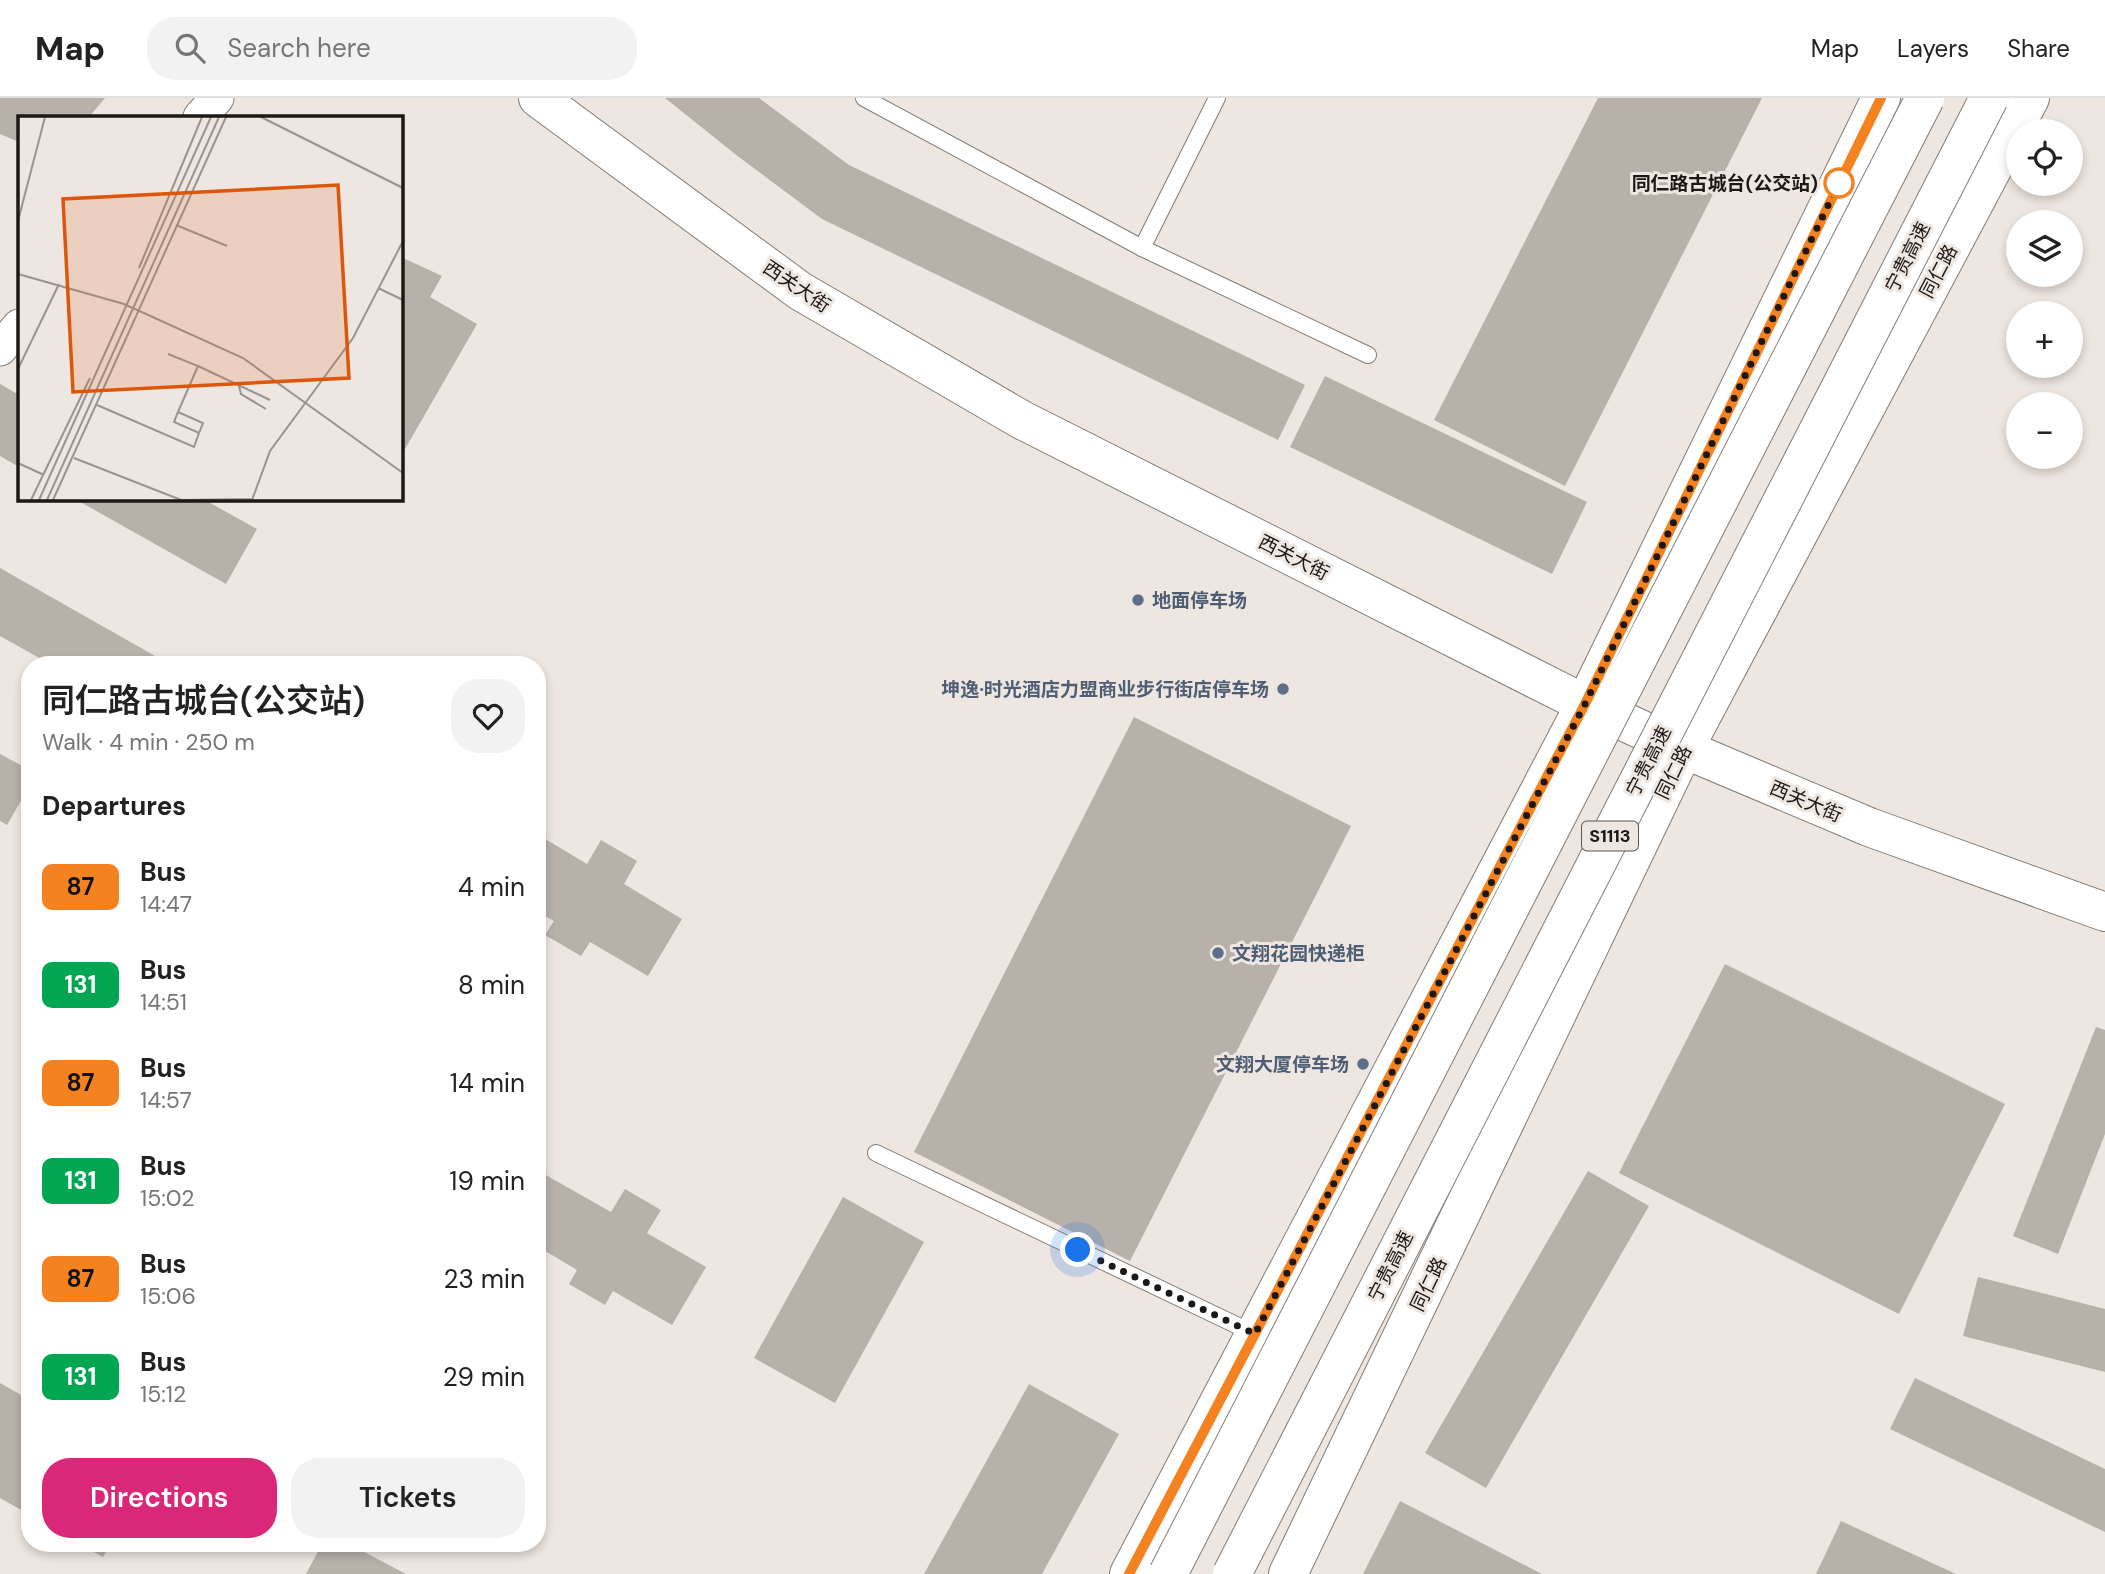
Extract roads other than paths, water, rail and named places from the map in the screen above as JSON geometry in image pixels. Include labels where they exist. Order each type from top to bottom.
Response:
[{"type":"main road","name":"西关大街","points":[[538,98],[800,291],[1023,420],[1585,704],[1869,827],[2105,912]]},
{"type":"main road","points":[[1129,1574],[1585,704],[1881,98]]},
{"type":"main road","name":"S1113","points":[[1168,1574],[1925,98]]},
{"type":"main road","name":"宁贵高速","points":[[1232,1574],[1989,98]]},
{"type":"main road","name":"同仁路","points":[[1288,1574],[1684,749],[2030,98]]},
{"type":"street","points":[[201,116],[217,98]]},
{"type":"street","points":[[0,349],[18,327]]},
{"type":"lane","points":[[864,98],[1142,248],[1368,355]]},
{"type":"lane","points":[[1142,248],[1217,98]]},
{"type":"lane","points":[[876,1153],[1255,1334]]},
{"type":"place","name":"同仁路古城台(公交站)","points":[[1839,183]]},
{"type":"place","name":"地面停车场","points":[[1138,600]]},
{"type":"place","name":"坤逸·时光酒店力盟商业步行街店停车场","points":[[1283,689]]},
{"type":"place","name":"文翔花园快递柜","points":[[1218,953]]},
{"type":"place","name":"文翔大厦停车场","points":[[1363,1064]]}]
